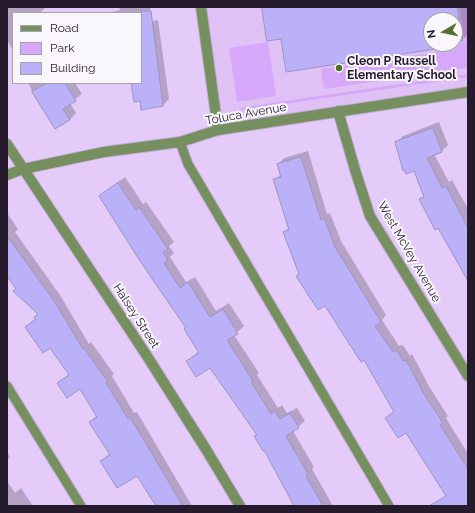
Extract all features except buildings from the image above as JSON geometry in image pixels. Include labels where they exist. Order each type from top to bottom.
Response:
[{"type":"street","points":[[201,7],[218,130]]},
{"type":"street","name":"Toluca Avenue","points":[[7,175],[23,169],[104,152],[180,142],[218,130],[468,92]]},
{"type":"street","name":"West McVey Avenue","points":[[338,111],[370,216],[468,376]]},
{"type":"street","name":"Halsey Street","points":[[7,144],[147,356],[240,506]]},
{"type":"lane","points":[[180,142],[188,164],[389,506]]},
{"type":"lane","points":[[7,386],[81,506]]},
{"type":"shaded area","name":"Cleon P Russell Elementary School","points":[[201,7],[468,7],[468,92],[218,130]]},
{"type":"green space","points":[[468,7],[468,68],[324,89],[321,69],[437,52],[463,52],[463,42],[465,42],[463,12],[461,12],[460,8]]},
{"type":"green space","points":[[268,42],[276,96],[237,102],[229,48]]},
{"type":"green space","points":[[468,74],[468,77],[243,110],[238,108]]},
{"type":"place","name":"Cleon P Russell Elementary School","points":[[339,68]]}]
